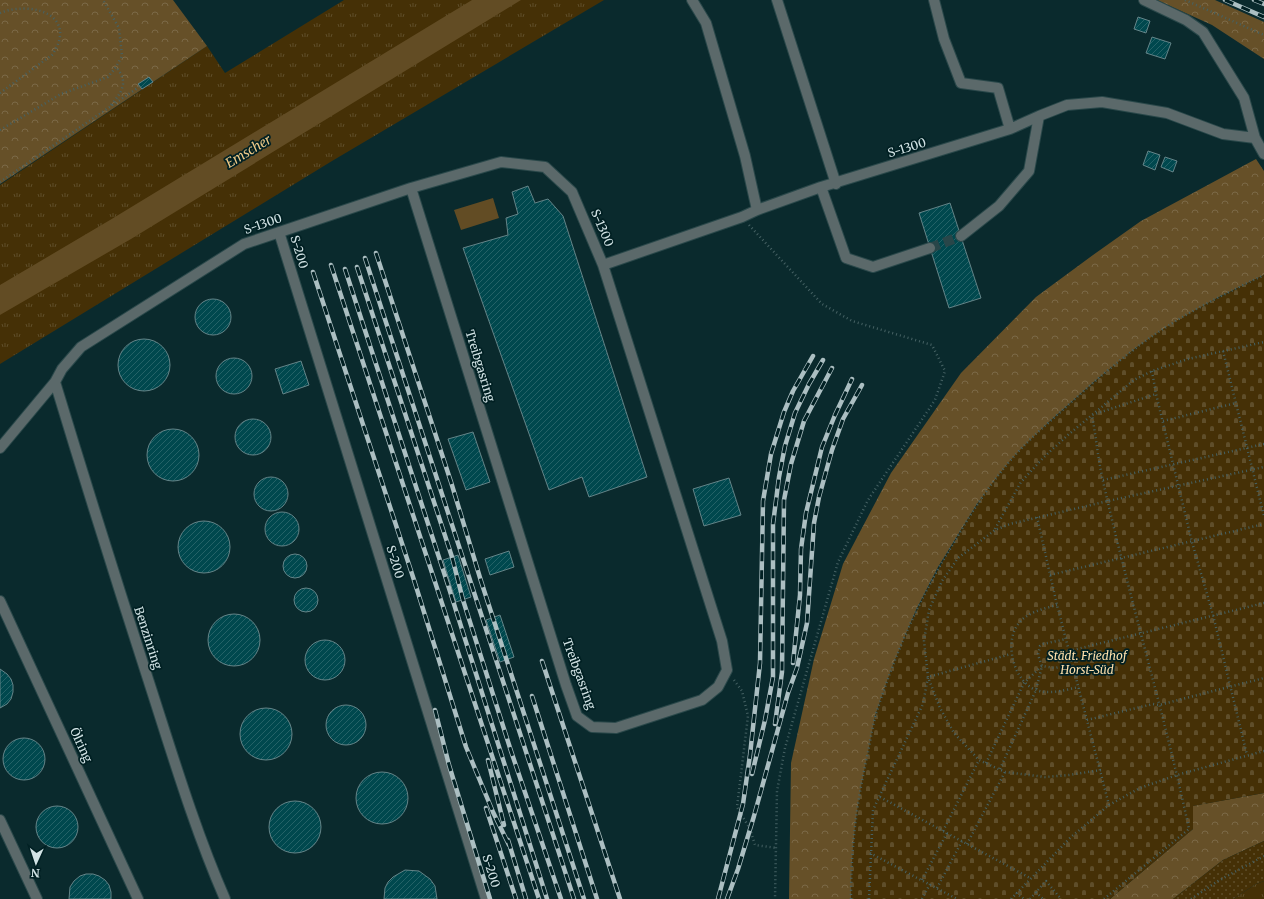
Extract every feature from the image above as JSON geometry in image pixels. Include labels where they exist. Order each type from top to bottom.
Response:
[{"type":"lane","points":[[692,0],[706,23],[745,156],[757,210]]},
{"type":"lane","points":[[777,0],[836,184]]},
{"type":"lane","points":[[934,0],[944,39],[961,84],[998,88],[1010,129]]},
{"type":"lane","points":[[1144,0],[1186,20],[1203,32],[1244,98],[1255,138],[1264,154]]},
{"type":"lane","name":"S-1300","points":[[0,448],[55,382],[62,369],[81,347],[244,244],[411,188],[501,162],[545,167],[572,192],[603,265],[742,217],[757,210],[821,187],[836,184],[1010,129],[1039,116],[1067,106],[1102,102],[1167,113],[1223,134],[1255,138]]},
{"type":"lane","points":[[961,236],[999,206],[1029,170],[1039,116]]},
{"type":"lane","points":[[821,187],[846,258],[873,267],[930,248]]},
{"type":"lane","name":"Treibgasring","points":[[411,188],[577,716],[592,727],[616,728],[702,700],[718,687],[727,670]]},
{"type":"lane","name":"S-200","points":[[279,232],[486,899]]},
{"type":"lane","points":[[603,265],[722,641],[727,670]]},
{"type":"lane","name":"Benzinring","points":[[55,382],[93,507],[174,760],[213,870],[225,899]]},
{"type":"lane","name":"Ölring","points":[[0,601],[138,899]]},
{"type":"lane","points":[[0,820],[37,899]]},
{"type":"path","points":[[0,130],[61,94],[108,77],[116,67],[122,56],[119,28],[102,0]]},
{"type":"path","points":[[1185,0],[1264,34]]},
{"type":"path","points":[[0,13],[9,8],[19,6],[32,6],[43,9],[56,19],[59,26],[60,38],[58,47],[52,55],[0,93]]},
{"type":"path","points":[[108,108],[118,96],[124,85],[121,72],[116,67]]},
{"type":"path","points":[[0,182],[139,87]]},
{"type":"path","points":[[742,217],[822,304],[852,322],[932,345],[946,371],[936,400],[868,500],[838,562],[785,748],[777,791],[775,899]]},
{"type":"path","points":[[852,899],[854,827],[860,787],[875,716],[893,665],[916,610],[938,567],[977,504],[1010,462],[1049,422],[1095,381],[1137,347],[1177,321],[1217,298],[1264,275]]},
{"type":"path","points":[[995,530],[1021,482],[1044,457],[1134,380],[1152,371],[1188,359],[1264,342]]},
{"type":"path","points":[[1223,351],[1264,516]]},
{"type":"path","points":[[1152,371],[1156,394],[1192,542],[1213,615],[1247,756]]},
{"type":"path","points":[[1092,415],[1156,394]]},
{"type":"path","points":[[1163,421],[1236,403]]},
{"type":"path","points":[[1092,415],[1103,480],[1142,633],[1158,705],[1178,775],[1189,829],[1104,899]]},
{"type":"path","points":[[1103,480],[1264,444]]},
{"type":"path","points":[[1101,770],[1045,777],[1005,772],[979,760],[954,733],[940,708],[928,677],[924,641],[929,610],[942,581],[958,558],[995,530],[1010,524],[1264,467]]},
{"type":"path","points":[[1037,517],[1057,605],[1109,805]]},
{"type":"path","points":[[1050,575],[1264,524]]},
{"type":"path","points":[[1069,651],[1264,603]]},
{"type":"path","points":[[1057,605],[1041,609],[1025,617],[1017,625],[1012,638],[1011,654],[1014,664],[1024,683],[1036,690],[1053,692],[1079,686]]},
{"type":"path","points":[[1000,769],[1036,690],[1042,666],[1038,655],[1040,646],[1066,639]]},
{"type":"path","points":[[928,677],[1011,654]]},
{"type":"path","points":[[1042,666],[1055,668],[1072,664]]},
{"type":"path","points":[[986,763],[1024,683],[1042,666]]},
{"type":"path","points":[[727,670],[742,691],[748,716],[737,807],[750,829],[755,846],[777,848]]},
{"type":"path","points":[[869,899],[873,810],[923,704],[928,677]]},
{"type":"path","points":[[1087,720],[1153,704],[1158,705],[1264,678]]},
{"type":"path","points":[[1011,899],[1071,837],[1109,805],[1140,788],[1178,775],[1264,751]]},
{"type":"path","points":[[943,831],[979,760]]},
{"type":"path","points":[[967,844],[1005,772]]},
{"type":"path","points":[[880,797],[1030,878]]},
{"type":"path","points":[[922,880],[947,833]]},
{"type":"path","points":[[937,888],[962,841]]},
{"type":"path","points":[[870,853],[957,899]]},
{"type":"path","points":[[1191,899],[1218,881],[1264,856]]},
{"type":"path","points":[[1030,899],[1046,881],[1061,899]]},
{"type":"path","points":[[922,899],[930,884]]},
{"type":"path","points":[[1036,892],[1043,899]]},
{"type":"path","points":[[1016,893],[1024,899]]},
{"type":"green space","points":[[0,0],[173,0],[207,46],[0,184]]},
{"type":"green space","points":[[344,0],[604,0],[332,161],[0,364],[0,185],[207,46],[225,73]]},
{"type":"green space","points":[[1157,0],[1215,0],[1264,22],[1264,59],[1212,25]]},
{"type":"green space","points":[[1256,159],[1264,171],[1264,275],[1217,298],[1177,321],[1137,347],[1095,381],[1049,422],[1010,462],[977,504],[938,567],[916,610],[893,665],[875,716],[852,899],[789,899],[791,763],[814,659],[843,564],[891,473],[961,373],[1036,297],[1141,221]]},
{"type":"green space","name":"Städt. Friedhof Horst-Süd","points":[[1264,275],[1264,793],[1193,806],[1193,829],[1110,899],[851,899],[853,845],[857,810],[872,730],[883,691],[900,647],[920,603],[943,561],[980,500],[1009,462],[1028,441],[1108,370],[1166,327],[1214,300]]},
{"type":"green space","points":[[1264,793],[1264,841],[1223,860],[1173,899],[1110,899],[1193,829],[1192,806]]},
{"type":"green space","points":[[1264,841],[1264,881],[1256,884],[1233,899],[1173,899],[1223,860]]},
{"type":"green space","points":[[1264,881],[1264,899],[1233,899],[1256,884]]},
{"type":"water","name":"Emscher","points":[[472,0],[521,0],[131,239],[0,315],[0,285],[110,220]]},
{"type":"water","points":[[493,198],[499,218],[461,230],[454,210]]},
{"type":"building","points":[[1138,17],[1150,21],[1146,33],[1134,29]]},
{"type":"building","points":[[1152,37],[1171,43],[1165,59],[1146,53]]},
{"type":"building","points":[[149,77],[153,82],[142,89],[138,84]]},
{"type":"building","points":[[1148,151],[1160,155],[1155,170],[1143,165]]},
{"type":"building","points":[[1165,157],[1177,161],[1173,172],[1161,167]]},
{"type":"building","points":[[528,186],[535,203],[548,199],[563,216],[647,477],[589,497],[582,477],[549,490],[463,248],[508,235],[506,218],[518,214],[512,192]]},
{"type":"building","points":[[950,203],[981,298],[949,308],[919,213]]},
{"type":"building","points":[[213,299],[226,304],[231,317],[226,330],[213,335],[200,330],[195,317],[200,304]]},
{"type":"building","points":[[139,339],[149,339],[163,346],[170,360],[170,370],[163,384],[149,391],[139,391],[129,387],[122,380],[118,370],[118,360],[122,350],[129,343]]},
{"type":"building","points":[[234,358],[247,363],[252,376],[247,389],[234,394],[221,389],[216,376],[221,363]]},
{"type":"building","points":[[301,361],[309,385],[283,394],[275,369]]},
{"type":"building","points":[[253,419],[266,424],[271,437],[266,450],[253,455],[240,450],[235,437],[240,424]]},
{"type":"building","points":[[168,429],[178,429],[192,436],[199,450],[199,460],[192,474],[178,481],[168,481],[158,477],[151,470],[147,460],[147,450],[151,440],[158,433]]},
{"type":"building","points":[[473,432],[490,482],[466,490],[448,439]]},
{"type":"building","points":[[271,477],[283,482],[288,494],[283,506],[271,511],[259,506],[254,494],[259,482]]},
{"type":"building","points":[[729,478],[741,515],[704,526],[693,489]]},
{"type":"building","points":[[282,512],[294,517],[299,529],[294,541],[282,546],[270,541],[265,529],[270,517]]},
{"type":"building","points":[[199,521],[209,521],[223,528],[230,542],[230,552],[223,566],[209,573],[199,573],[189,569],[182,562],[178,552],[178,542],[182,532],[189,525]]},
{"type":"building","points":[[509,551],[514,567],[490,575],[485,559]]},
{"type":"building","points":[[295,554],[304,557],[307,566],[304,575],[295,578],[286,575],[283,566],[286,557]]},
{"type":"building","points":[[458,555],[471,597],[456,602],[443,560]]},
{"type":"building","points":[[306,588],[315,591],[318,600],[315,609],[306,612],[297,609],[294,600],[297,591]]},
{"type":"building","points":[[229,614],[239,614],[253,621],[260,635],[260,645],[253,659],[239,666],[229,666],[219,662],[212,655],[208,645],[208,635],[212,625],[219,618]]},
{"type":"building","points":[[500,615],[514,657],[500,662],[486,620]]},
{"type":"building","points":[[329,640],[336,643],[342,649],[345,660],[344,668],[336,677],[329,680],[321,680],[314,677],[306,668],[305,656],[308,649],[317,641]]},
{"type":"building","points":[[0,669],[11,679],[13,692],[11,699],[7,704],[0,708]]},
{"type":"building","points":[[350,705],[357,708],[363,714],[366,725],[365,733],[357,742],[350,745],[342,745],[335,742],[327,733],[326,721],[329,714],[338,706]]},
{"type":"building","points":[[261,708],[271,708],[285,715],[292,729],[292,739],[285,753],[271,760],[261,760],[251,756],[244,749],[240,739],[240,729],[244,719],[251,712]]},
{"type":"building","points":[[20,738],[28,738],[36,741],[42,747],[45,759],[42,771],[36,777],[28,780],[20,780],[12,777],[6,771],[3,763],[3,755],[6,747],[12,741]]},
{"type":"building","points":[[377,772],[387,772],[401,779],[408,793],[408,803],[401,817],[387,824],[377,824],[367,820],[360,813],[356,803],[356,793],[360,783],[367,776]]},
{"type":"building","points":[[290,801],[300,801],[314,808],[321,822],[321,832],[314,846],[300,853],[290,853],[280,849],[273,842],[269,832],[269,822],[273,812],[280,805]]},
{"type":"building","points":[[53,806],[61,806],[69,809],[75,815],[78,827],[75,839],[69,845],[61,848],[53,848],[45,845],[39,839],[36,831],[36,823],[39,815],[45,809]]},
{"type":"building","points":[[405,870],[419,871],[430,879],[435,886],[437,899],[384,899],[385,888],[388,882],[393,877]]},
{"type":"building","points":[[93,874],[105,880],[109,885],[111,899],[69,899],[70,887],[74,881],[80,876]]},
{"type":"tunnel","points":[[930,248],[961,236]]},
{"type":"railway","points":[[1225,0],[1264,17]]},
{"type":"railway","points":[[1254,0],[1264,4]]},
{"type":"railway","points":[[376,253],[451,482],[481,581],[584,899]]},
{"type":"railway","points":[[365,258],[574,899]]},
{"type":"railway","points":[[331,265],[539,899]]},
{"type":"railway","points":[[357,267],[452,557],[463,600],[511,751],[561,899]]},
{"type":"railway","points":[[345,269],[448,585],[547,899]]},
{"type":"railway","points":[[313,272],[414,580],[466,747],[493,812],[509,845]]},
{"type":"railway","points":[[718,899],[743,804],[750,755],[760,663],[763,501],[771,454],[784,412],[793,391],[813,356]]},
{"type":"railway","points":[[752,774],[765,720],[773,677],[773,524],[779,477],[785,446],[795,413],[823,360]]},
{"type":"railway","points":[[775,724],[782,672],[784,500],[791,464],[804,421],[832,368]]},
{"type":"railway","points":[[793,663],[800,595],[801,549],[806,513],[822,447],[852,379]]},
{"type":"railway","points":[[727,899],[738,869],[788,693],[797,668],[807,623],[814,523],[819,497],[832,450],[843,419],[862,385]]},
{"type":"railway","points":[[542,661],[620,899]]},
{"type":"railway","points":[[532,696],[597,899]]},
{"type":"railway","points":[[435,710],[449,765],[490,899]]},
{"type":"railway","points":[[488,760],[504,825]]},
{"type":"railway","points":[[486,808],[516,899]]},
{"type":"railway","points":[[508,840],[526,899]]}]
